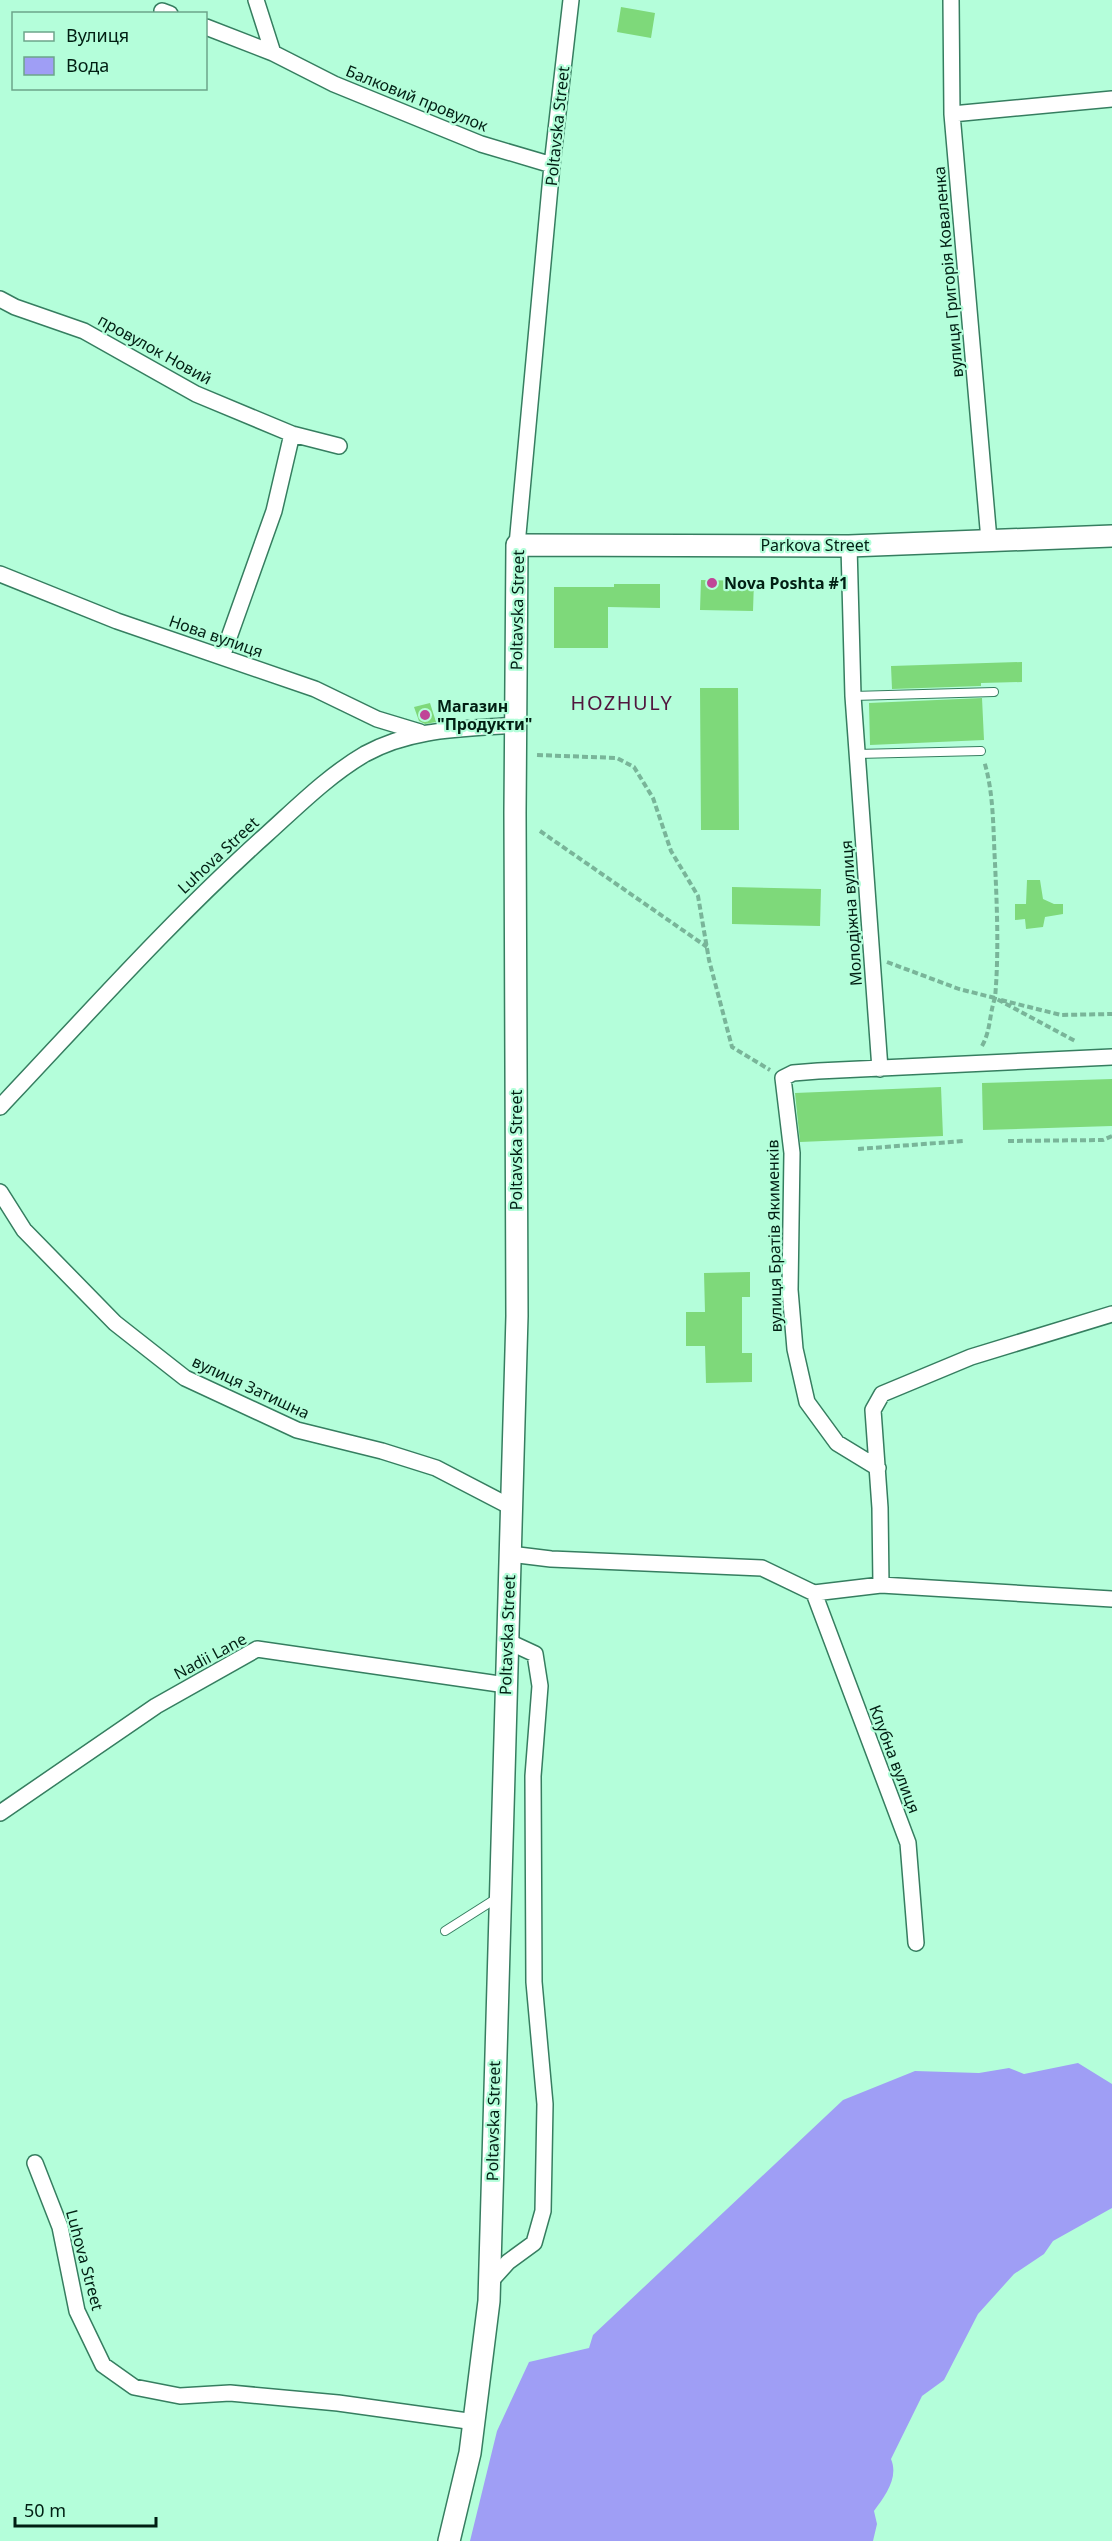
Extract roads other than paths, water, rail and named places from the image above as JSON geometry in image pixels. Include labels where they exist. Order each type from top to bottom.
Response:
[{"type":"street","points":[[256,0],[273,53]]},
{"type":"street","name":"Poltavska Street","points":[[449,2541],[475,2422],[489,2292],[498,1897],[513,1508],[517,1316],[517,545],[552,165],[571,0]]},
{"type":"street","name":"вулиця Григорія Коваленка","points":[[951,0],[952,114],[989,540]]},
{"type":"street","name":"Балковий провулок","points":[[207,27],[273,53],[334,84],[481,144],[552,165]]},
{"type":"street","points":[[952,114],[1112,99]]},
{"type":"street","name":"провулок Новий","points":[[0,299],[84,331],[196,394],[292,434],[339,446]]},
{"type":"street","points":[[222,657],[274,511],[292,434]]},
{"type":"street","name":"Parkova Street","points":[[517,545],[849,546],[1112,536]]},
{"type":"street","name":"Молодіжна вулиця","points":[[849,546],[853,696],[880,1069]]},
{"type":"street","name":"Нова вулиця","points":[[0,574],[117,621],[315,689],[377,719],[420,732]]},
{"type":"street","name":"Luhova Street","points":[[0,1107],[165,930],[323,783],[366,754],[420,732],[516,725]]},
{"type":"street","points":[[880,1069],[1112,1058]]},
{"type":"street","name":"вулиця Братів Якименків","points":[[878,1468],[837,1443],[807,1402],[795,1349],[790,1290],[792,1153],[783,1078],[801,1072],[880,1069]]},
{"type":"street","name":"вулиця Затишна","points":[[0,1192],[24,1230],[115,1323],[185,1378],[297,1430],[382,1451],[436,1468],[513,1508]]},
{"type":"street","points":[[880,1585],[878,1468],[873,1410],[882,1394],[971,1357],[1112,1314]]},
{"type":"street","points":[[510,1554],[551,1559],[762,1568],[814,1593],[880,1585],[1112,1599]]},
{"type":"street","name":"Клубна вулиця","points":[[814,1593],[908,1843],[916,1943]]},
{"type":"street","points":[[489,2292],[508,2262],[534,2243],[543,2211],[546,2158],[545,2104],[534,1982],[532,1776],[540,1686],[535,1654],[507,1641]]},
{"type":"street","name":"Nadii Lane","points":[[0,1813],[156,1706],[257,1649],[506,1685]]},
{"type":"street","name":"Luhova Street","points":[[35,2163],[60,2227],[77,2311],[103,2365],[134,2387],[180,2396],[230,2393],[338,2403],[475,2422]]},
{"type":"lane","points":[[853,696],[994,692]]},
{"type":"lane","points":[[857,754],[981,751]]},
{"type":"lane","points":[[445,1931],[498,1897]]},
{"type":"water","points":[[1078,2063],[1112,2084],[1112,2208],[1053,2241],[1044,2254],[1014,2274],[978,2314],[944,2380],[922,2396],[891,2459],[892,2480],[874,2511],[877,2524],[873,2541],[470,2541],[497,2431],[529,2362],[589,2348],[593,2335],[843,2100],[915,2071],[979,2073],[1009,2068],[1024,2074]]},
{"type":"place","name":"Nova Poshta #1","points":[[712,583]]},
{"type":"place","name":"Магазин \"Продукти\"","points":[[425,715]]},
{"type":"district","name":"HOZHULY","points":[[622,703]]}]
